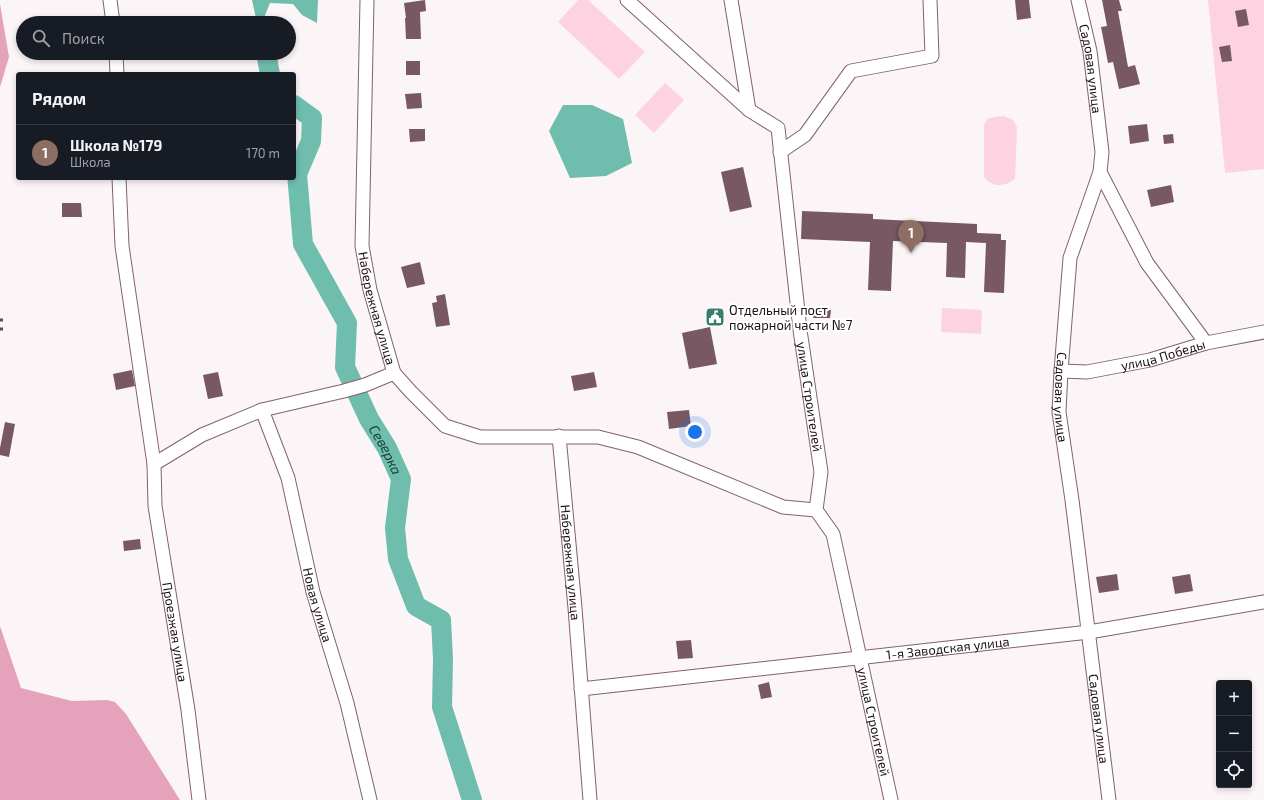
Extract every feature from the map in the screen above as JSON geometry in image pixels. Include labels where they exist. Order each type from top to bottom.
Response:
[{"type":"street","points":[[110,0],[112,16]]},
{"type":"street","name":"Набережная улица","points":[[367,0],[362,246],[370,290],[394,372],[411,392],[445,426],[480,437],[559,436],[590,800]]},
{"type":"street","points":[[627,0],[749,110]]},
{"type":"street","points":[[730,0],[749,110]]},
{"type":"street","points":[[780,152],[805,135],[851,71],[932,56],[930,0]]},
{"type":"street","name":"Садовая улица","points":[[1078,0],[1090,51],[1102,152],[1100,172],[1070,258],[1060,371],[1059,412],[1072,500],[1110,800]]},
{"type":"street","points":[[116,60],[117,72]]},
{"type":"street","name":"улица Строителей","points":[[749,110],[778,128],[800,330],[821,472],[816,510],[833,534],[890,800]]},
{"type":"street","points":[[1100,172],[1147,263],[1206,343]]},
{"type":"street","name":"Проезжая улица","points":[[119,180],[122,246],[154,464],[155,506],[188,710],[199,800]]},
{"type":"street","name":"улица Победы","points":[[1060,371],[1087,372],[1150,360],[1206,343],[1264,332]]},
{"type":"street","points":[[154,464],[202,435],[262,410],[365,385],[394,372]]},
{"type":"street","name":"Новая улица","points":[[262,410],[288,478],[313,592],[347,703],[370,800]]},
{"type":"street","points":[[559,436],[598,437],[638,447],[783,507],[816,510]]},
{"type":"street","name":"1-я Заводская улица","points":[[581,689],[1089,632],[1264,602]]},
{"type":"shaded area","points":[[252,0],[318,0],[317,23],[302,15],[293,4],[270,3],[265,16],[255,16]]},
{"type":"shaded area","points":[[578,0],[588,0],[645,52],[619,79],[558,22]]},
{"type":"shaded area","points":[[1208,0],[1264,0],[1264,169],[1225,173]]},
{"type":"shaded area","points":[[0,4],[9,57],[0,87]]},
{"type":"shaded area","points":[[665,83],[684,100],[654,133],[635,115]]},
{"type":"shaded area","points":[[563,105],[592,105],[623,119],[632,163],[606,176],[570,178],[549,131]]},
{"type":"shaded area","points":[[1004,116],[1013,120],[1017,127],[1015,179],[1007,184],[998,185],[990,183],[984,176],[984,125],[987,119]]},
{"type":"shaded area","points":[[942,308],[982,310],[981,334],[941,332]]},
{"type":"shaded area","points":[[0,626],[21,688],[72,701],[107,700],[115,702],[126,714],[180,800],[0,800]]},
{"type":"building","points":[[425,0],[426,11],[420,12],[421,39],[406,39],[404,3]]},
{"type":"building","points":[[1015,0],[1029,0],[1031,18],[1017,20]]},
{"type":"building","points":[[1102,0],[1119,0],[1122,11],[1118,11],[1128,67],[1135,65],[1140,84],[1119,89],[1113,62],[1108,63],[1101,27],[1107,26]]},
{"type":"building","points":[[1246,9],[1249,25],[1238,27],[1235,11]]},
{"type":"building","points":[[1230,45],[1232,61],[1222,62],[1219,47]]},
{"type":"building","points":[[406,61],[420,61],[420,75],[406,75]]},
{"type":"building","points":[[421,93],[422,108],[407,109],[405,94]]},
{"type":"building","points":[[1147,124],[1149,141],[1130,144],[1128,126]]},
{"type":"building","points":[[409,129],[425,129],[425,141],[410,142]]},
{"type":"building","points":[[1173,134],[1174,143],[1164,144],[1163,135]]},
{"type":"building","points":[[743,167],[752,207],[730,212],[721,172]]},
{"type":"building","points":[[1171,185],[1174,202],[1151,207],[1147,190]]},
{"type":"building","points":[[62,203],[81,203],[82,217],[62,217]]},
{"type":"building","points":[[802,211],[873,214],[873,219],[977,224],[977,233],[1001,234],[1001,240],[1006,240],[1004,293],[984,292],[986,243],[966,242],[965,278],[946,277],[947,243],[893,241],[891,291],[868,290],[870,242],[801,239]]},
{"type":"building","points":[[420,262],[425,284],[407,288],[401,267]]},
{"type":"building","points":[[445,294],[450,325],[436,327],[432,303],[437,302],[436,296]]},
{"type":"building","points":[[813,309],[831,310],[830,318],[813,318]]},
{"type":"building","points":[[710,327],[717,364],[689,369],[682,333]]},
{"type":"building","points":[[132,370],[135,386],[116,390],[113,374]]},
{"type":"building","points":[[218,372],[223,396],[208,399],[203,375]]},
{"type":"building","points":[[594,372],[597,387],[574,391],[571,376]]},
{"type":"building","points":[[689,410],[691,426],[669,429],[667,412]]},
{"type":"building","points":[[5,422],[15,424],[9,457],[0,455]]},
{"type":"building","points":[[140,539],[141,549],[124,551],[123,541]]},
{"type":"building","points":[[1117,574],[1119,590],[1099,593],[1096,577]]},
{"type":"building","points":[[1190,574],[1193,591],[1175,594],[1172,577]]},
{"type":"building","points":[[691,640],[693,658],[678,659],[676,641]]},
{"type":"building","points":[[769,682],[772,697],[761,699],[758,685]]},
{"type":"waterway","name":"Северка","points":[[267,60],[270,72]]},
{"type":"waterway","name":"Северка","points":[[296,106],[312,118],[311,141],[297,174],[303,244],[347,323],[345,367],[369,419],[387,448],[401,479],[395,528],[398,559],[416,606],[441,620],[443,659],[442,707],[472,800]]},
{"type":"place","name":"Школа №179","points":[[911,253]]},
{"type":"place","name":"Отдельный пост пожарной части №7","points":[[715,317]]}]
